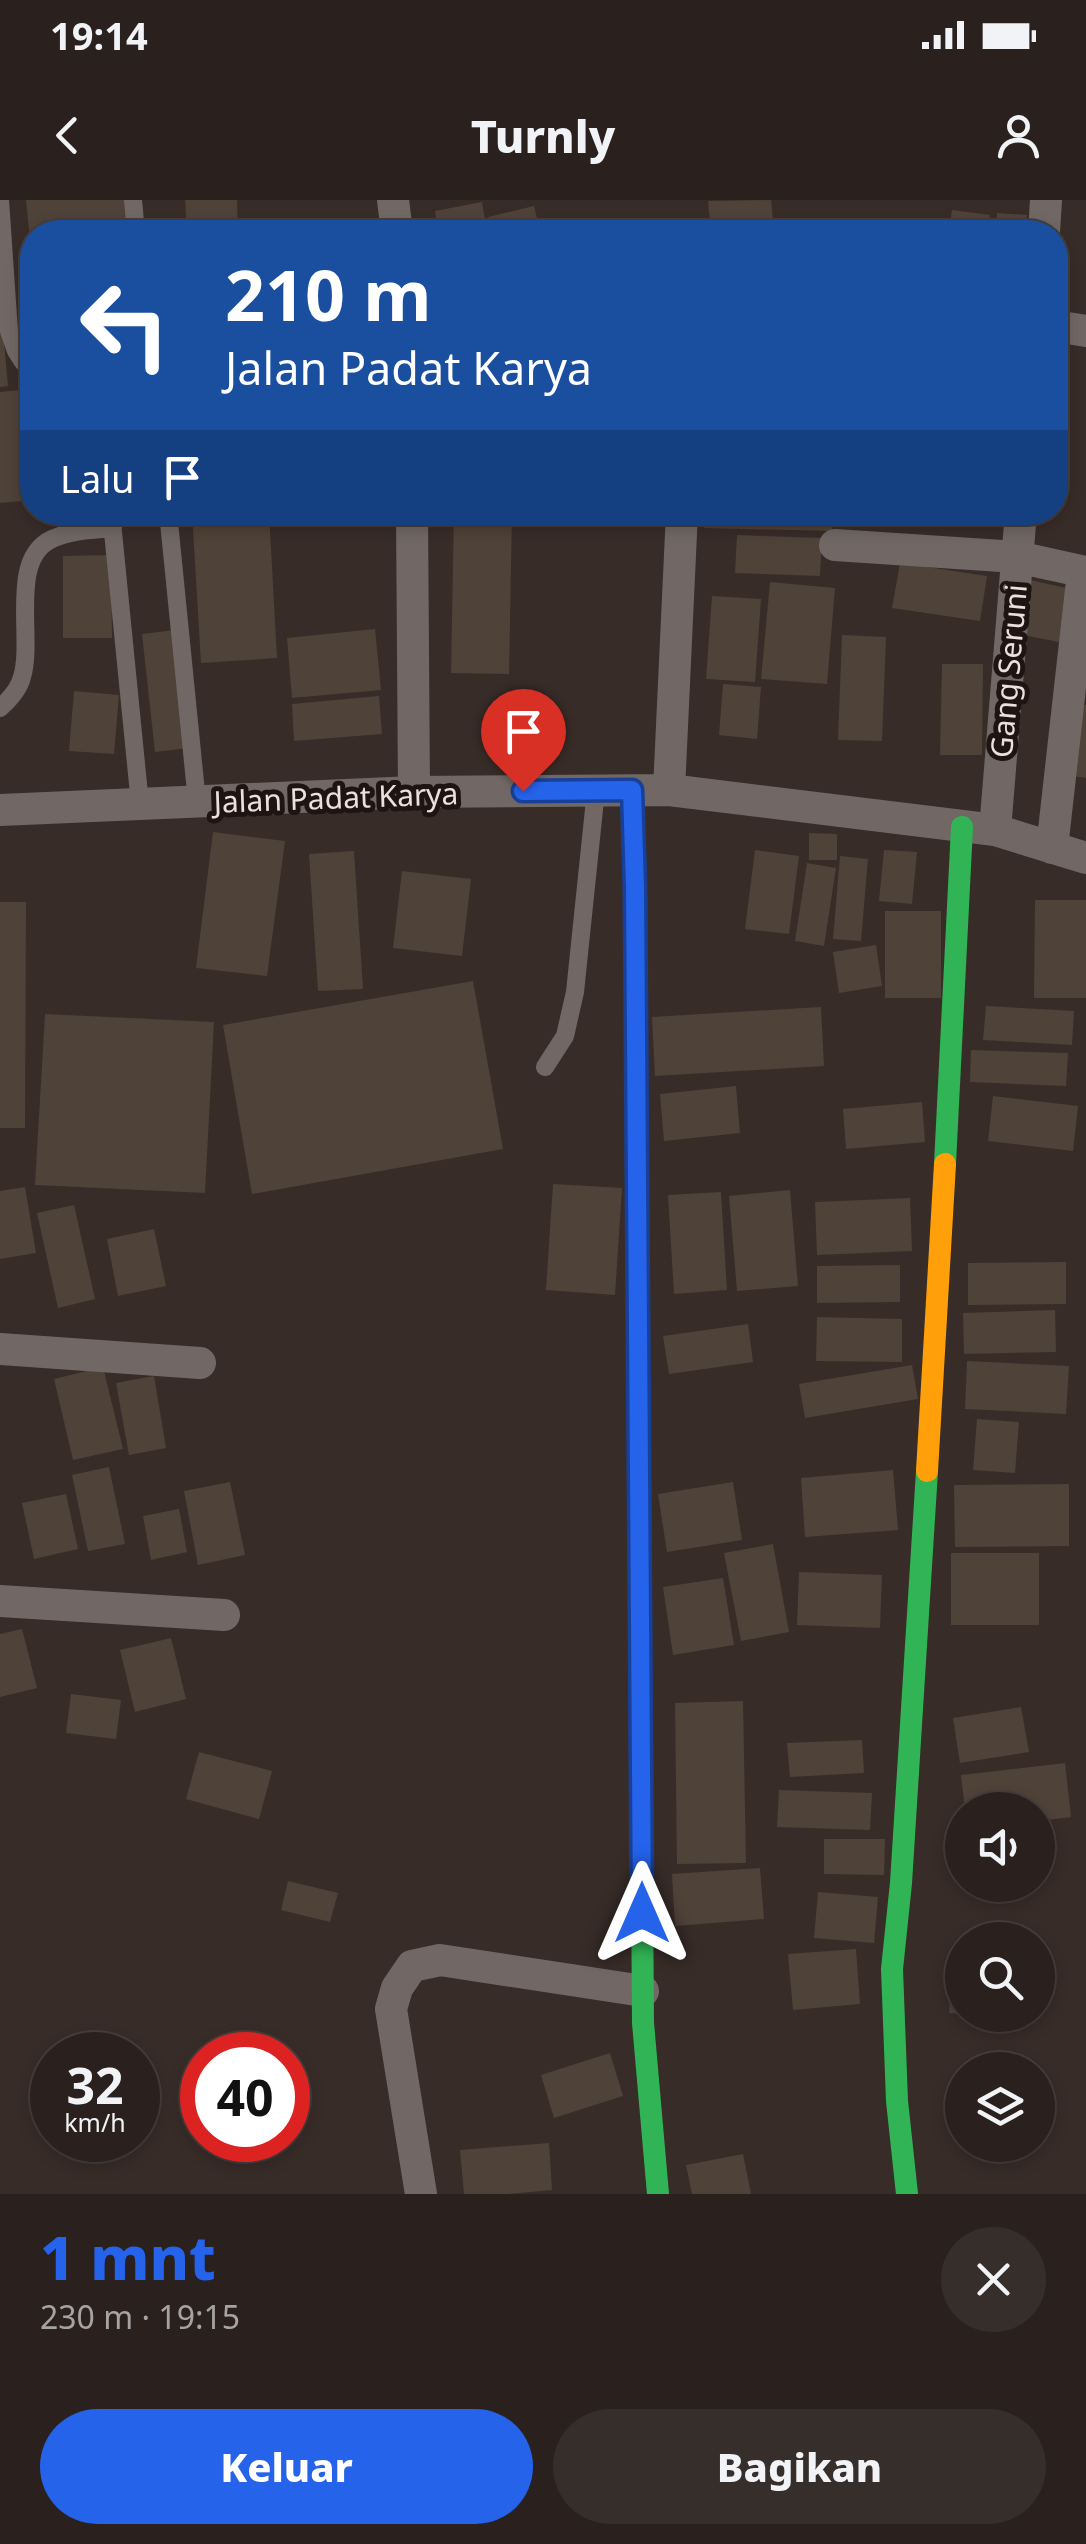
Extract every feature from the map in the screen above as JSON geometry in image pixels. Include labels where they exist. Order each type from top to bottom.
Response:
[{"type":"street","points":[[412,525],[414,792]]},
{"type":"street","points":[[669,790],[681,525]]},
{"type":"street","name":"Gang Seruni","points":[[995,830],[1019,525]]},
{"type":"street","points":[[835,545],[1017,557],[1085,572],[1052,848]]},
{"type":"street","points":[[632,790],[643,2023],[658,2194]]},
{"type":"street","name":"Jalan Padat Karya","points":[[0,810],[414,792],[669,790],[995,830],[1086,858]]},
{"type":"street","points":[[906,2194],[896,2101],[892,1969],[901,1883],[940,1276],[962,827]]},
{"type":"street","points":[[0,1349],[200,1363]]},
{"type":"street","points":[[0,1600],[224,1615]]},
{"type":"street","points":[[421,2194],[391,2009],[397,1988],[412,1966],[440,1960],[643,1991]]},
{"type":"lane","points":[[0,200],[9,332],[20,357]]},
{"type":"lane","points":[[0,708],[23,676],[26,577],[34,555],[49,540],[97,525]]},
{"type":"lane","points":[[112,525],[140,804]]},
{"type":"lane","points":[[169,525],[197,802]]},
{"type":"lane","points":[[545,1067],[565,1036],[575,992],[596,790]]},
{"type":"building","points":[[26,200],[126,200],[128,220],[28,220]]},
{"type":"building","points":[[185,200],[237,200],[238,220],[186,220]]},
{"type":"building","points":[[771,200],[773,220],[710,220],[708,201]]},
{"type":"building","points":[[482,202],[485,220],[436,220],[435,211]]},
{"type":"building","points":[[534,206],[537,220],[489,220],[488,217]]},
{"type":"building","points":[[952,210],[990,215],[989,220],[951,220]]},
{"type":"building","points":[[997,213],[1027,215],[1027,220],[997,220]]},
{"type":"building","points":[[0,331],[8,386],[0,387]]},
{"type":"building","points":[[20,390],[20,501],[0,503],[0,392]]},
{"type":"building","points":[[193,525],[270,525],[277,658],[201,663]]},
{"type":"building","points":[[454,525],[512,525],[509,674],[451,673]]},
{"type":"building","points":[[832,525],[832,531],[704,528]]},
{"type":"building","points":[[737,535],[822,538],[820,576],[735,573]]},
{"type":"building","points":[[111,555],[112,638],[63,638],[63,556]]},
{"type":"building","points":[[900,563],[987,576],[980,621],[892,608]]},
{"type":"building","points":[[1030,580],[1075,590],[1064,643],[1018,634]]},
{"type":"building","points":[[770,582],[835,588],[827,684],[761,679]]},
{"type":"building","points":[[712,596],[761,599],[755,682],[706,679]]},
{"type":"building","points":[[375,629],[381,690],[292,698],[287,638]]},
{"type":"building","points":[[175,630],[189,748],[155,752],[142,634]]},
{"type":"building","points":[[842,635],[886,637],[882,741],[838,740]]},
{"type":"building","points":[[942,664],[983,664],[982,755],[940,755]]},
{"type":"building","points":[[723,684],[761,687],[757,739],[719,735]]},
{"type":"building","points":[[74,691],[119,695],[114,754],[69,751]]},
{"type":"building","points":[[379,696],[382,734],[294,741],[292,704]]},
{"type":"building","points":[[1074,704],[1086,705],[1086,778],[1066,775]]},
{"type":"building","points":[[213,832],[285,841],[267,976],[196,968]]},
{"type":"building","points":[[809,833],[837,834],[837,860],[809,860]]},
{"type":"building","points":[[755,850],[799,856],[789,934],[745,929]]},
{"type":"building","points":[[884,850],[917,852],[912,904],[879,901]]},
{"type":"building","points":[[354,851],[363,989],[318,991],[309,854]]},
{"type":"building","points":[[840,856],[868,859],[861,941],[833,939]]},
{"type":"building","points":[[807,863],[836,868],[824,946],[795,941]]},
{"type":"building","points":[[402,871],[471,879],[462,956],[393,948]]},
{"type":"building","points":[[1035,900],[1086,900],[1086,998],[1034,998]]},
{"type":"building","points":[[0,902],[26,902],[25,1128],[0,1128]]},
{"type":"building","points":[[885,911],[941,911],[941,998],[885,998]]},
{"type":"building","points":[[876,945],[882,986],[839,993],[833,952]]},
{"type":"building","points":[[473,981],[503,1149],[252,1194],[223,1025]]},
{"type":"building","points":[[986,1006],[1074,1011],[1072,1045],[983,1040]]},
{"type":"building","points":[[821,1007],[824,1066],[655,1076],[652,1017]]},
{"type":"building","points":[[45,1014],[214,1022],[205,1193],[35,1185]]},
{"type":"building","points":[[971,1050],[1068,1053],[1066,1086],[970,1082]]},
{"type":"building","points":[[736,1086],[740,1133],[664,1141],[660,1094]]},
{"type":"building","points":[[993,1096],[1078,1106],[1073,1151],[988,1141]]},
{"type":"building","points":[[922,1102],[925,1142],[846,1149],[843,1109]]},
{"type":"building","points":[[553,1184],[622,1188],[615,1295],[546,1290]]},
{"type":"building","points":[[25,1187],[36,1253],[0,1259],[0,1191]]},
{"type":"building","points":[[790,1190],[798,1286],[737,1291],[729,1196]]},
{"type":"building","points":[[721,1192],[727,1290],[674,1294],[668,1195]]},
{"type":"building","points":[[910,1198],[912,1251],[817,1255],[815,1202]]},
{"type":"building","points":[[74,1205],[95,1299],[58,1308],[37,1213]]},
{"type":"building","points":[[154,1229],[166,1286],[118,1296],[107,1239]]},
{"type":"building","points":[[1066,1262],[1066,1304],[968,1305],[968,1263]]},
{"type":"building","points":[[900,1265],[900,1302],[817,1303],[817,1266]]},
{"type":"building","points":[[1055,1310],[1056,1352],[964,1354],[963,1313]]},
{"type":"building","points":[[817,1317],[902,1319],[902,1362],[816,1361]]},
{"type":"building","points":[[748,1324],[753,1362],[669,1374],[663,1336]]},
{"type":"building","points":[[967,1361],[1069,1366],[1066,1414],[965,1409]]},
{"type":"building","points":[[912,1365],[918,1399],[805,1418],[799,1384]]},
{"type":"building","points":[[103,1367],[123,1449],[73,1460],[54,1379]]},
{"type":"building","points":[[154,1376],[166,1448],[129,1455],[116,1383]]},
{"type":"building","points":[[977,1419],[1019,1422],[1015,1473],[973,1470]]},
{"type":"building","points":[[109,1467],[125,1544],[88,1551],[72,1475]]},
{"type":"building","points":[[893,1470],[898,1530],[805,1537],[801,1478]]},
{"type":"building","points":[[230,1482],[245,1555],[198,1565],[184,1491]]},
{"type":"building","points":[[733,1482],[742,1540],[667,1552],[658,1494]]},
{"type":"building","points":[[1069,1484],[1069,1546],[955,1547],[954,1485]]},
{"type":"building","points":[[66,1494],[78,1549],[34,1559],[22,1503]]},
{"type":"building","points":[[179,1509],[187,1552],[151,1560],[143,1516]]},
{"type":"building","points":[[773,1544],[789,1632],[741,1641],[724,1553]]},
{"type":"building","points":[[951,1553],[1039,1553],[1039,1625],[951,1625]]},
{"type":"building","points":[[799,1572],[882,1575],[880,1628],[797,1625]]},
{"type":"building","points":[[723,1578],[734,1645],[673,1655],[663,1587]]},
{"type":"building","points":[[22,1629],[37,1688],[0,1697],[0,1634]]},
{"type":"building","points":[[171,1638],[186,1699],[135,1712],[120,1650]]},
{"type":"building","points":[[71,1694],[121,1700],[116,1739],[66,1733]]},
{"type":"building","points":[[743,1701],[746,1863],[677,1864],[675,1703]]},
{"type":"building","points":[[1021,1707],[1029,1752],[960,1763],[953,1718]]},
{"type":"building","points":[[862,1740],[864,1773],[790,1777],[787,1743]]},
{"type":"building","points":[[199,1752],[272,1771],[259,1819],[186,1799]]},
{"type":"building","points":[[1065,1763],[1071,1817],[1055,1819],[1055,1792],[963,1792],[961,1775]]},
{"type":"building","points":[[779,1790],[872,1793],[870,1830],[777,1827]]},
{"type":"building","points":[[824,1839],[885,1839],[884,1875],[824,1874]]},
{"type":"building","points":[[760,1868],[764,1919],[675,1926],[672,1874]]},
{"type":"building","points":[[288,1881],[338,1893],[330,1922],[281,1910]]},
{"type":"building","points":[[818,1892],[878,1897],[874,1943],[814,1938]]},
{"type":"building","points":[[856,1949],[860,2004],[793,2010],[788,1954]]},
{"type":"building","points":[[610,2053],[623,2096],[554,2118],[541,2075]]},
{"type":"building","points":[[549,2143],[552,2190],[464,2194],[460,2150]]},
{"type":"building","points":[[743,2154],[751,2194],[692,2194],[686,2165]]},
{"type":"traffic: fast","points":[[632,790],[643,2023],[658,2194]]},
{"type":"traffic: fast","points":[[945,1164],[962,827]]},
{"type":"traffic: fast","points":[[907,2194],[897,2101],[892,1969],[927,1471]]},
{"type":"traffic: slow","points":[[927,1471],[945,1164]]},
{"type":"route","points":[[523,791],[632,790],[642,1913]]}]
